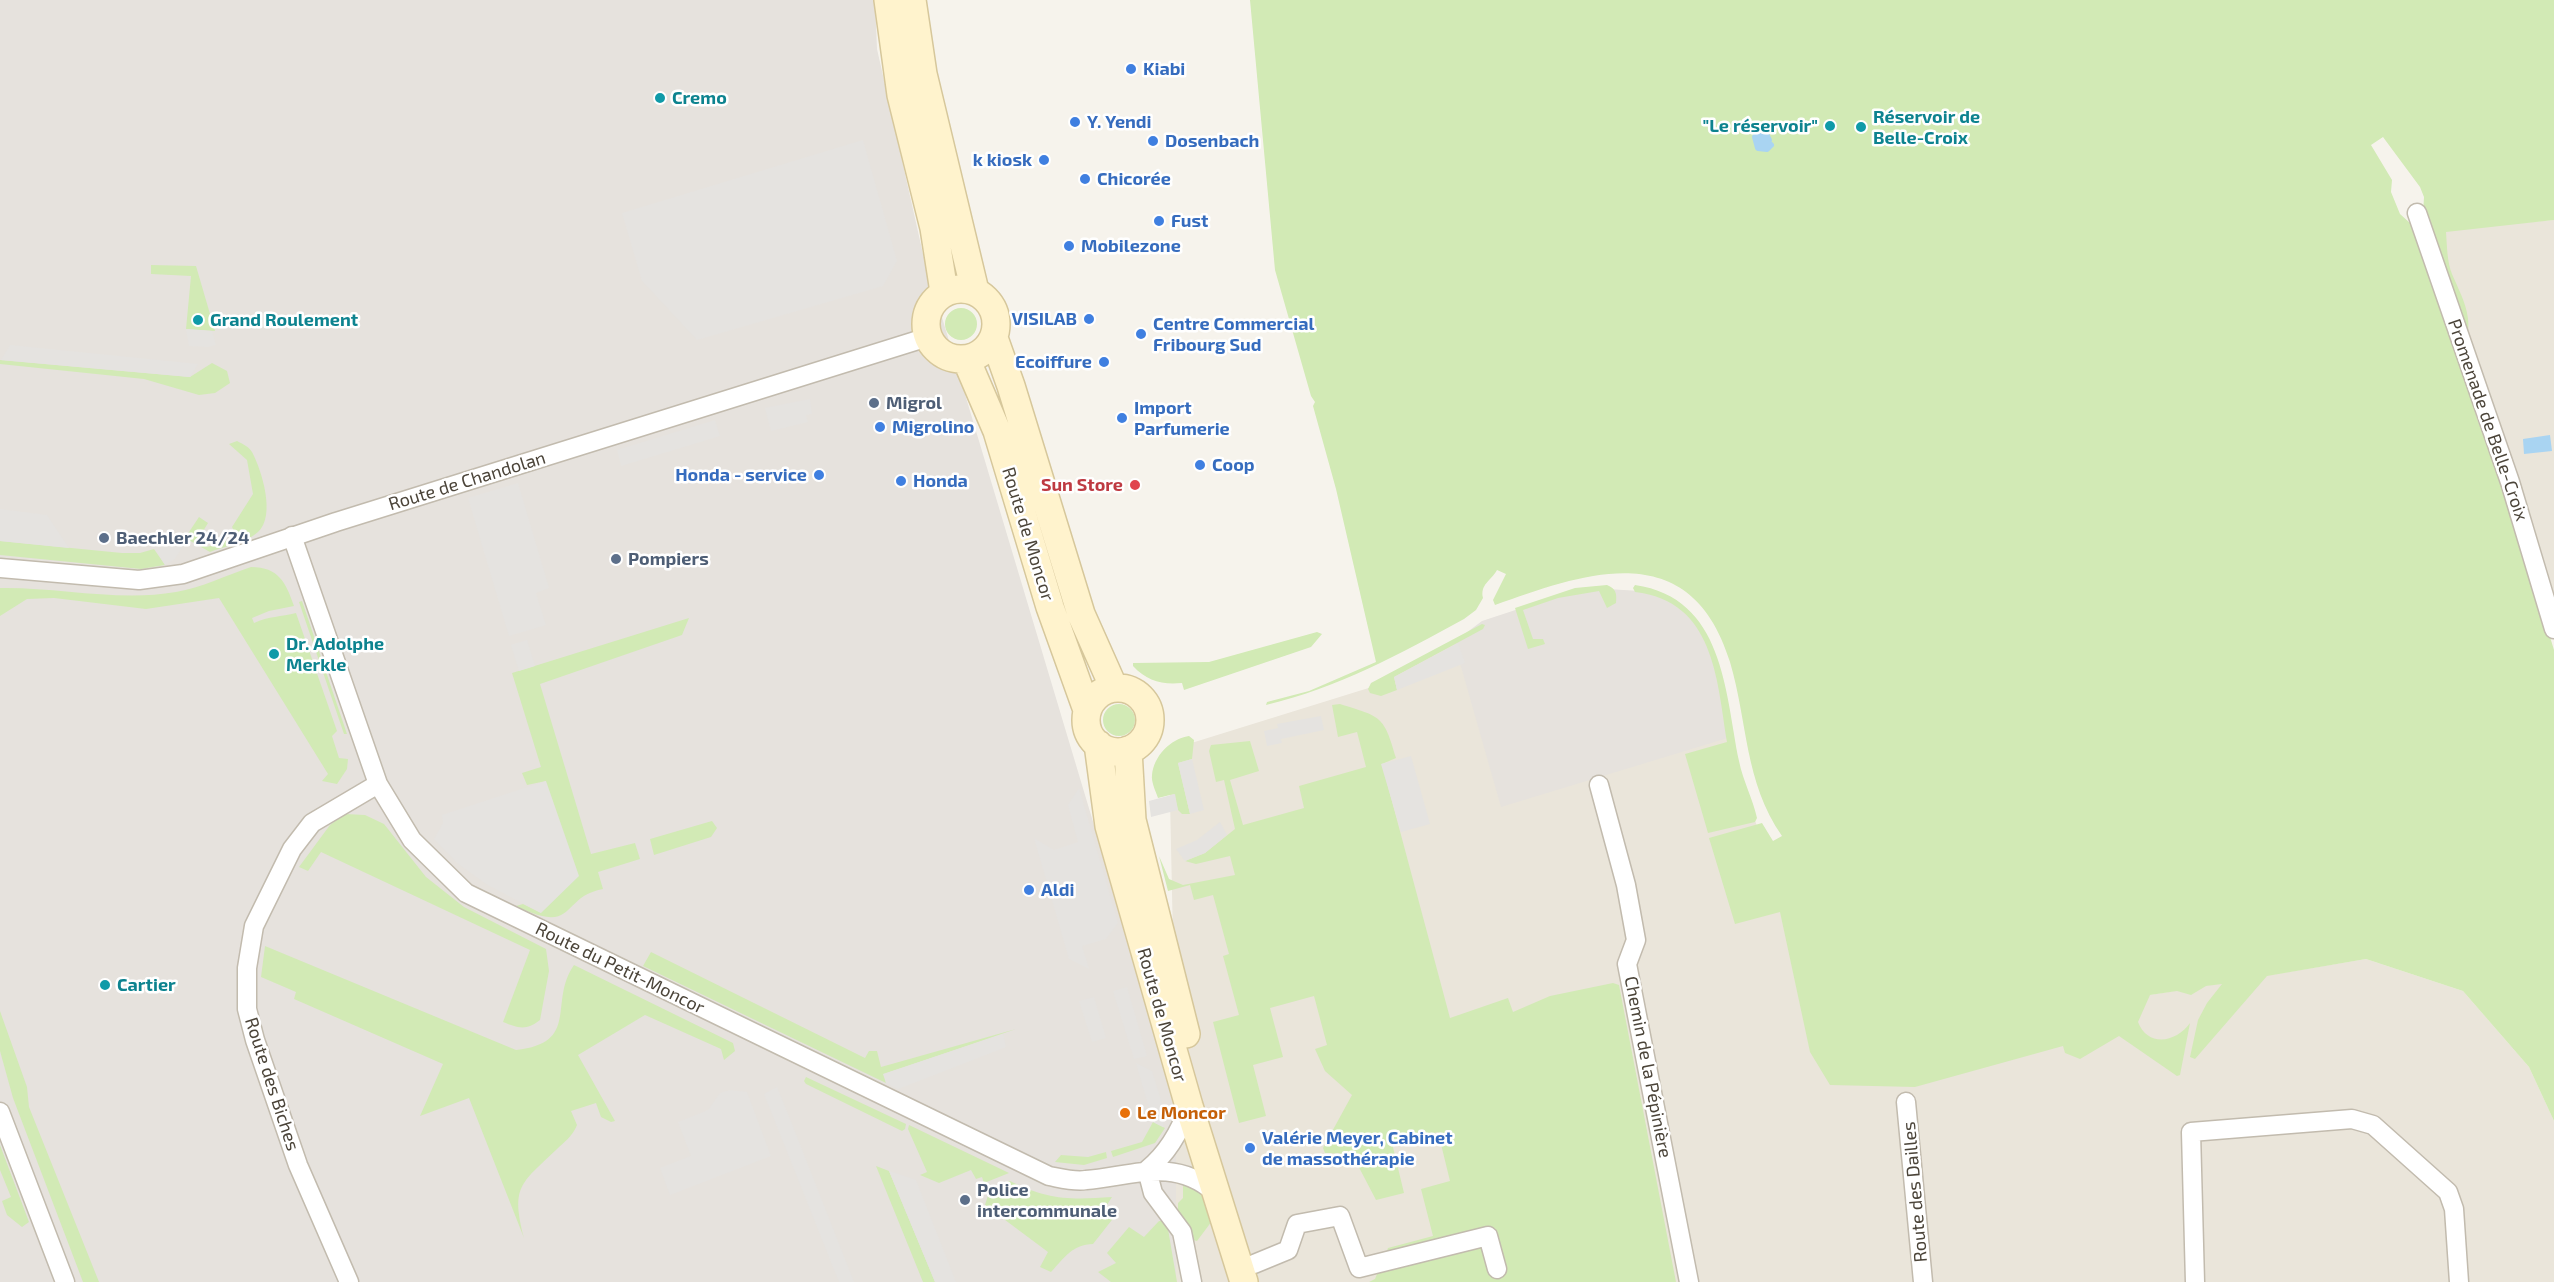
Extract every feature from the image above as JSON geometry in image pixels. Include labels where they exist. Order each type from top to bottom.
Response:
[{"type":"main road","points":[[888,0],[901,94],[934,228],[944,292]]},
{"type":"main road","points":[[912,0],[923,74],[975,291]]},
{"type":"main road","points":[[962,288],[975,291],[989,303],[994,311],[996,329],[994,338],[982,353],[966,359],[946,357],[932,345],[928,337],[928,311],[935,299],[944,292],[962,288]]},
{"type":"main road","name":"Route de Moncor","points":[[994,338],[1081,614],[1114,688]]},
{"type":"main road","name":"Route de Moncor","points":[[966,359],[997,431],[1050,607],[1087,710]]},
{"type":"main road","points":[[1114,688],[1125,688],[1137,694],[1146,704],[1150,716],[1146,736],[1128,750],[1107,750],[1098,744],[1087,729],[1087,710],[1096,696],[1114,688]]},
{"type":"main road","name":"Route de Moncor","points":[[1098,744],[1109,826],[1214,1192],[1253,1276]]},
{"type":"main road","name":"Route de Moncor","points":[[1128,750],[1131,771],[1130,808],[1140,856],[1253,1276]]},
{"type":"street","name":"Promenade de Belle-Croix","points":[[2417,213],[2510,482],[2554,629]]},
{"type":"street","name":"Route de Chandolan","points":[[0,568],[139,580],[183,574],[292,536],[928,337]]},
{"type":"street","name":"Route du Petit-Moncor","points":[[292,536],[378,784],[411,840],[466,893],[1049,1176],[1083,1181],[1147,1170],[1179,1174],[1201,1180],[1214,1192]]},
{"type":"street","name":"Route des Biches","points":[[349,1282],[298,1165],[255,1040],[248,1009],[247,968],[254,926],[292,849],[312,823],[378,784]]},
{"type":"street","name":"Chemin de la Pépinière","points":[[1599,784],[1626,885],[1636,940],[1627,964],[1689,1282]]},
{"type":"street","name":"Route des Dailles","points":[[1906,1102],[1923,1282]]},
{"type":"street","points":[[1189,1106],[1173,1142],[1159,1160],[1147,1170],[1153,1193],[1182,1232],[1192,1282]]},
{"type":"street","points":[[0,1113],[65,1282]]},
{"type":"street","points":[[2195,1282],[2191,1131],[2352,1119],[2373,1125],[2448,1192],[2454,1209],[2459,1282]]},
{"type":"street","points":[[1253,1276],[1287,1250],[1297,1224],[1340,1216],[1359,1268],[1488,1236],[1497,1269]]},
{"type":"shaded area","points":[[0,0],[875,0],[877,49],[923,254],[1147,1002],[1176,1083],[1176,1282],[0,1282]]},
{"type":"shaded area","points":[[863,140],[897,261],[883,286],[697,340],[642,281],[622,213]]},
{"type":"shaded area","points":[[2554,220],[2554,614],[2430,237],[2440,230]]},
{"type":"shaded area","points":[[186,329],[212,331],[216,345],[189,346]]},
{"type":"shaded area","points":[[10,345],[198,364],[190,377],[1,360]]},
{"type":"shaded area","points":[[810,399],[812,414],[806,415],[808,422],[771,431],[765,408]]},
{"type":"shaded area","points":[[715,420],[720,436],[621,466],[617,450]]},
{"type":"shaded area","points":[[518,483],[549,588],[536,593],[546,625],[509,636],[468,498]]},
{"type":"shaded area","points":[[0,509],[47,515],[69,548],[0,541]]},
{"type":"shaded area","points":[[170,535],[185,543],[175,559],[165,565],[157,552]]},
{"type":"shaded area","points":[[1607,589],[1657,592],[1684,608],[1705,634],[1717,660],[1731,737],[1501,807],[1454,642],[1482,621],[1561,595]]},
{"type":"shaded area","points":[[527,640],[535,666],[519,671],[511,645]]},
{"type":"shaded area","points":[[1454,642],[1731,737],[1744,793],[1765,846],[2150,995],[2366,959],[2463,991],[2529,1067],[2554,1121],[2554,1282],[1176,1282],[1176,1083],[1169,750],[1375,686]]},
{"type":"shaded area","points":[[1458,643],[1465,663],[1397,690],[1394,677]]},
{"type":"shaded area","points":[[1321,716],[1324,730],[1281,739],[1282,743],[1267,746],[1264,731],[1278,728],[1277,724]]},
{"type":"shaded area","points":[[1411,756],[1430,824],[1401,832],[1381,764]]},
{"type":"shaded area","points":[[1192,759],[1204,810],[1190,814],[1178,763]]},
{"type":"shaded area","points":[[546,781],[579,876],[541,913],[486,884],[457,863],[434,839],[443,823],[442,815]]},
{"type":"shaded area","points":[[1079,788],[1118,923],[1106,939],[1082,946],[1089,969],[1069,959],[1034,838],[1054,850],[1078,842],[1068,805]]},
{"type":"shaded area","points":[[1175,794],[1178,810],[1151,817],[1149,801]]},
{"type":"shaded area","points":[[1220,822],[1227,835],[1205,853],[1185,861],[1176,849],[1197,840]]},
{"type":"shaded area","points":[[1127,987],[1147,1056],[1134,1059],[1113,991]]},
{"type":"shaded area","points":[[1094,997],[1106,1038],[1092,1042],[1079,1001]]},
{"type":"shaded area","points":[[1003,1034],[1006,1047],[898,1089],[886,1083],[883,1074]]},
{"type":"shaded area","points":[[1136,1063],[1152,1071],[1164,1110],[1163,1127],[1153,1122]]},
{"type":"shaded area","points":[[777,1087],[854,1282],[839,1282],[764,1094]]},
{"type":"shaded area","points":[[730,1090],[747,1092],[771,1156],[670,1195],[660,1168],[691,1156],[678,1122],[708,1110],[720,1093]]},
{"type":"shaded area","points":[[889,1171],[916,1180],[956,1282],[935,1282]]},
{"type":"green space","points":[[1250,0],[2554,0],[2554,220],[2446,232],[2449,264],[2468,317],[2468,333],[2464,335],[2423,214],[2424,197],[2420,187],[2383,137],[2371,145],[2392,180],[2391,192],[2400,214],[2410,223],[2418,238],[2472,389],[2477,418],[2491,444],[2554,650],[2554,1121],[2529,1067],[2463,991],[2366,959],[2267,976],[2195,1059],[2190,1057],[2198,1020],[2207,1003],[2222,984],[2206,986],[2191,995],[2177,991],[2150,995],[2138,1022],[2149,1036],[2155,1039],[2170,1038],[2178,1035],[2190,1023],[2180,1075],[2177,1076],[2119,1036],[2080,1059],[2065,1053],[2063,1046],[1915,1087],[1830,1085],[1810,1052],[1780,912],[1735,924],[1709,838],[1762,823],[1773,841],[1782,836],[1760,794],[1748,751],[1730,662],[1713,622],[1690,595],[1663,580],[1633,574],[1600,575],[1566,582],[1495,605],[1493,600],[1506,574],[1497,570],[1483,589],[1483,598],[1476,610],[1464,619],[1343,680],[1266,705],[1267,702],[1309,691],[1376,662],[1336,489],[1313,406],[1315,402],[1311,396],[1275,270]]},
{"type":"green space","points":[[151,265],[196,266],[215,331],[186,329],[191,276],[151,274]]},
{"type":"green space","points":[[961,308],[972,313],[977,324],[972,335],[961,340],[950,335],[945,324],[950,313]]},
{"type":"green space","points":[[0,360],[190,377],[212,363],[227,371],[230,383],[215,393],[199,395],[144,379],[0,364]]},
{"type":"green space","points":[[237,441],[252,452],[256,460],[266,493],[266,515],[263,525],[253,536],[210,552],[185,538],[199,517],[208,523],[197,541],[207,547],[237,537],[232,527],[253,494],[247,460],[229,444]]},
{"type":"green space","points":[[0,541],[122,553],[140,553],[154,549],[165,565],[141,569],[0,555]]},
{"type":"green space","points":[[251,567],[275,573],[291,598],[294,606],[269,611],[252,618],[254,623],[296,613],[337,731],[332,736],[339,758],[348,759],[347,769],[337,784],[322,781],[328,774],[219,598],[146,609],[54,598],[27,599],[0,616],[0,588],[111,595],[154,595],[195,588]]},
{"type":"green space","points":[[1607,585],[1615,592],[1616,603],[1607,608],[1599,591],[1558,598],[1523,610],[1533,639],[1543,639],[1545,644],[1528,649],[1515,608],[1575,588]]},
{"type":"green space","points":[[1635,585],[1664,593],[1687,608],[1703,628],[1715,652],[1723,678],[1741,768],[1757,818],[1755,822],[1708,833],[1685,754],[1727,742],[1714,669],[1707,647],[1696,627],[1681,610],[1661,598],[1635,592],[1633,588]]},
{"type":"green space","points":[[302,601],[347,734],[344,734],[299,602]]},
{"type":"green space","points":[[689,618],[682,635],[540,684],[591,854],[635,843],[640,859],[598,872],[603,889],[589,893],[559,916],[536,914],[516,906],[523,904],[541,913],[546,781],[527,785],[522,773],[541,767],[512,673]]},
{"type":"green space","points":[[1482,624],[1485,625],[1483,629],[1394,677],[1397,690],[1381,696],[1370,693],[1368,689],[1371,683]]},
{"type":"green space","points":[[1317,632],[1322,634],[1311,647],[1184,690],[1182,683],[1155,681],[1133,666],[1133,663],[1209,662]]},
{"type":"green space","points":[[1119,704],[1130,709],[1135,720],[1130,731],[1119,736],[1108,731],[1103,720],[1108,709]]},
{"type":"green space","points":[[1340,704],[1373,715],[1384,725],[1392,744],[1396,758],[1382,764],[1450,1018],[1508,998],[1513,1012],[1550,996],[1613,983],[1619,985],[1676,1282],[1369,1282],[1375,1279],[1388,1248],[1433,1236],[1421,1189],[1450,1181],[1438,1132],[1392,1143],[1404,1193],[1376,1200],[1352,1154],[1325,1153],[1323,1148],[1352,1095],[1325,1071],[1315,1049],[1327,1045],[1314,996],[1270,1008],[1283,1057],[1253,1065],[1266,1116],[1239,1123],[1213,1022],[1239,1015],[1223,956],[1229,954],[1213,895],[1194,900],[1190,885],[1168,891],[1159,856],[1169,879],[1183,885],[1235,875],[1230,856],[1196,864],[1185,861],[1205,853],[1235,829],[1224,780],[1216,782],[1209,751],[1211,745],[1250,741],[1259,771],[1230,780],[1243,825],[1304,808],[1299,786],[1366,767],[1357,732],[1338,737],[1332,705]]},
{"type":"green space","points":[[1189,736],[1194,740],[1192,759],[1178,763],[1190,814],[1182,814],[1178,810],[1174,794],[1158,798],[1152,775],[1156,761],[1164,750],[1175,741]]},
{"type":"green space","points":[[345,814],[365,815],[384,824],[426,877],[464,907],[546,949],[549,971],[540,1020],[530,1026],[522,1027],[503,1022],[530,950],[321,852],[308,871],[299,867],[330,825]]},
{"type":"green space","points":[[712,821],[717,828],[711,837],[654,855],[650,839]]},
{"type":"green space","points":[[265,946],[516,1050],[536,1046],[549,1039],[556,1030],[560,1019],[563,993],[574,965],[733,1043],[735,1051],[724,1060],[721,1049],[645,1015],[578,1055],[615,1121],[611,1122],[601,1117],[596,1103],[571,1111],[577,1125],[573,1133],[534,1171],[522,1188],[518,1208],[524,1238],[469,1098],[420,1116],[443,1064],[294,999],[296,992],[261,977]]},
{"type":"green space","points":[[651,952],[865,1058],[869,1051],[877,1051],[881,1067],[1016,1029],[884,1074],[886,1083],[643,966]]},
{"type":"green space","points":[[0,1011],[27,1087],[29,1107],[99,1282],[83,1282],[13,1098],[0,1051]]},
{"type":"green space","points":[[806,1077],[906,1124],[905,1129],[902,1131],[806,1084],[804,1081]]},
{"type":"green space","points":[[1153,1122],[1165,1128],[1155,1143],[1113,1157],[1111,1151],[1142,1142]]},
{"type":"green space","points":[[909,1125],[1009,1173],[984,1183],[982,1177],[976,1179],[971,1170],[939,1183],[920,1175],[927,1172],[908,1129]]},
{"type":"green space","points":[[0,1145],[29,1222],[22,1227],[7,1215],[2,1201],[11,1197],[0,1170]]},
{"type":"green space","points":[[1106,1152],[1107,1158],[1084,1165],[1055,1162],[1061,1155],[1088,1157]]},
{"type":"green space","points":[[876,1166],[889,1171],[935,1282],[923,1282]]},
{"type":"green space","points":[[1010,1181],[1036,1192],[1060,1197],[1112,1197],[1105,1208],[1115,1216],[1093,1244],[1074,1249],[1051,1272],[1040,1267],[1048,1252],[985,1205],[990,1189]]},
{"type":"green space","points":[[1183,1182],[1203,1197],[1212,1221],[1197,1241],[1190,1239],[1178,1211],[1178,1203],[1183,1198]]},
{"type":"green space","points":[[1159,1221],[1163,1221],[1168,1229],[1177,1282],[1111,1282],[1098,1272],[1116,1263],[1107,1253],[1129,1227],[1144,1237]]},
{"type":"water","points":[[2550,435],[2552,451],[2524,454],[2523,439]]},
{"type":"waterway","points":[[1763,140],[1761,137],[1760,142],[1766,140],[1763,135],[1759,135],[1757,142],[1761,146],[1769,140],[1766,134],[1758,133],[1755,137],[1758,148],[1767,149],[1771,145]]},
{"type":"place","name":"Kiabi","points":[[1131,69]]},
{"type":"place","name":"Cremo","points":[[660,98]]},
{"type":"place","name":"Y. Yendi","points":[[1075,122]]},
{"type":"place","name":"\"Le réservoir\"","points":[[1830,126]]},
{"type":"place","name":"Réservoir de Belle-Croix","points":[[1861,127]]},
{"type":"place","name":"Dosenbach","points":[[1153,141]]},
{"type":"place","name":"k kiosk","points":[[1044,160]]},
{"type":"place","name":"Chicorée","points":[[1085,179]]},
{"type":"place","name":"Fust","points":[[1159,221]]},
{"type":"place","name":"Mobilezone","points":[[1069,246]]},
{"type":"place","name":"VISILAB","points":[[1089,319]]},
{"type":"place","name":"Grand Roulement","points":[[198,320]]},
{"type":"place","name":"Centre Commercial Fribourg Sud","points":[[1141,334]]},
{"type":"place","name":"Ecoiffure","points":[[1104,362]]},
{"type":"place","name":"Migrol","points":[[874,403]]},
{"type":"place","name":"Import Parfumerie","points":[[1122,418]]},
{"type":"place","name":"Migrolino","points":[[880,427]]},
{"type":"place","name":"Coop","points":[[1200,465]]},
{"type":"place","name":"Honda - service","points":[[819,475]]},
{"type":"place","name":"Honda","points":[[901,481]]},
{"type":"place","name":"Sun Store","points":[[1135,485]]},
{"type":"place","name":"Baechler 24/24","points":[[104,538]]},
{"type":"place","name":"Pompiers","points":[[616,559]]},
{"type":"place","name":"Dr. Adolphe Merkle","points":[[274,654]]},
{"type":"place","name":"Aldi","points":[[1029,890]]},
{"type":"place","name":"Cartier","points":[[105,985]]},
{"type":"place","name":"Le Moncor","points":[[1125,1113]]},
{"type":"place","name":"Valérie Meyer, Cabinet de massothérapie","points":[[1250,1148]]},
{"type":"place","name":"Police intercommunale","points":[[965,1200]]}]
